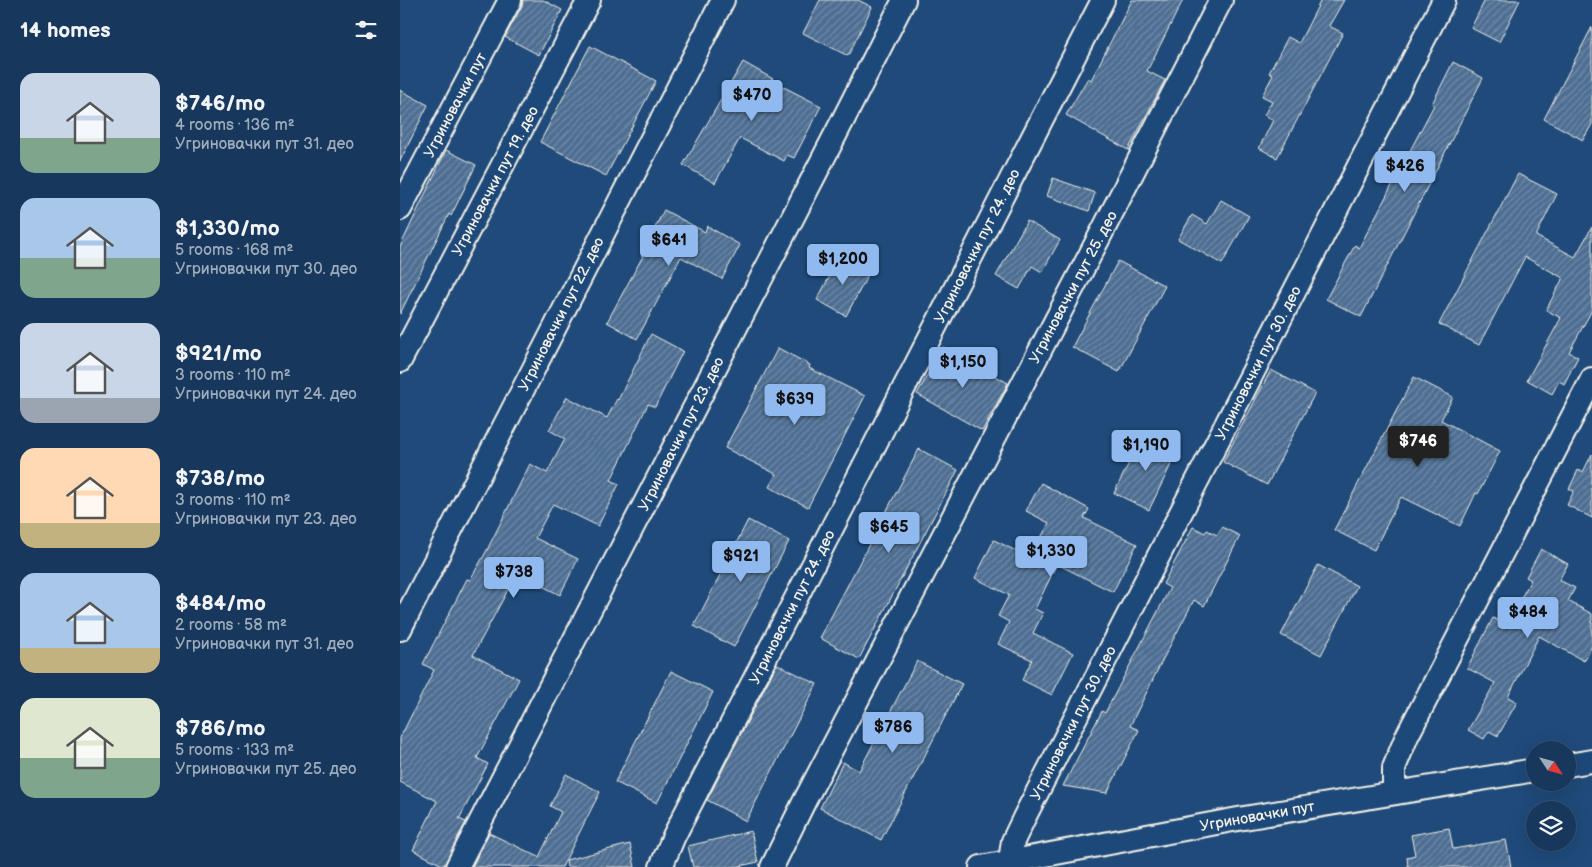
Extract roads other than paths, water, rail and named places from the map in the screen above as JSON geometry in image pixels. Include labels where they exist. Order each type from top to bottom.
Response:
[{"type":"street","name":"Угриновачки пут","points":[[400,209],[510,0]]},
{"type":"street","name":"Угриновачки пут 19. део","points":[[400,360],[589,0]]},
{"type":"street","name":"Угриновачки пут 22. део","points":[[400,629],[723,0]]},
{"type":"street","name":"Угриновачки пут 23. део","points":[[456,867],[904,0]]},
{"type":"street","name":"Угриновачки пут 24. део","points":[[661,867],[674,836],[1103,0]]},
{"type":"street","name":"Угриновачки пут 25. део","points":[[772,867],[804,802],[1099,239],[1221,0]]},
{"type":"street","name":"Угриновачки пут 30. део","points":[[1010,861],[1013,841],[1024,818],[1444,0]]},
{"type":"street","points":[[1394,793],[1394,768],[1407,736],[1592,379]]},
{"type":"street","points":[[1576,763],[1592,760]]},
{"type":"street","name":"Угриновачки пут","points":[[981,867],[1238,819],[1526,771]]}]
